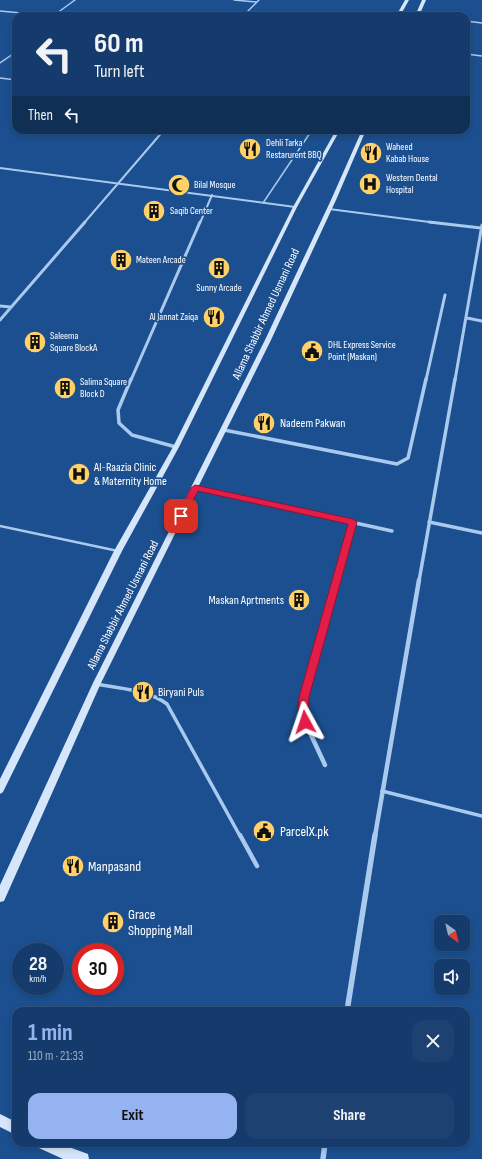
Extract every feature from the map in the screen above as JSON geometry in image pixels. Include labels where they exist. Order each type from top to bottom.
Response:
[{"type":"main road","points":[[400,12],[407,0]]},
{"type":"main road","points":[[419,12],[424,0]]},
{"type":"main road","name":"Allama Shabbir Ahmed Usmani Road","points":[[0,789],[118,551],[176,447],[295,207],[336,134]]},
{"type":"main road","name":"Allama Shabbir Ahmed Usmani Road","points":[[0,897],[97,684],[224,430],[329,209],[362,134]]},
{"type":"main road","points":[[0,1120],[12,1126]]},
{"type":"main road","points":[[52,1147],[64,1153],[83,1159]]},
{"type":"street","points":[[59,12],[75,0]]},
{"type":"street","points":[[234,0],[258,1]]},
{"type":"street","points":[[247,12],[258,1]]},
{"type":"street","points":[[0,11],[12,12]]},
{"type":"street","points":[[470,22],[482,23]]},
{"type":"street","points":[[470,54],[482,56]]},
{"type":"street","points":[[0,64],[12,55]]},
{"type":"street","points":[[0,78],[12,80]]},
{"type":"street","points":[[0,320],[117,182],[160,134]]},
{"type":"street","points":[[0,168],[117,182],[295,207]]},
{"type":"street","points":[[176,447],[132,435],[119,423],[118,410],[212,196]]},
{"type":"street","points":[[329,209],[482,227],[382,791],[348,1007]]},
{"type":"street","points":[[224,430],[397,464],[404,461],[408,458],[445,295]]},
{"type":"street","points":[[0,306],[11,307]]},
{"type":"street","points":[[467,318],[482,320]]},
{"type":"street","points":[[195,488],[392,531]]},
{"type":"street","points":[[325,765],[305,722],[303,713],[304,697],[353,522]]},
{"type":"street","points":[[429,522],[482,532]]},
{"type":"street","points":[[323,1159],[324,1147]]},
{"type":"lane","points":[[263,203],[309,134]]},
{"type":"lane","points":[[0,526],[118,551]]},
{"type":"lane","points":[[97,684],[152,696],[162,699],[167,704],[256,866]]},
{"type":"lane","points":[[382,791],[482,816]]},
{"type":"place","name":"Dehli Tarka Restarurent BBQ","points":[[250,149]]},
{"type":"place","name":"Waheed Kabab House","points":[[371,153]]},
{"type":"place","name":"Western Dental Hospital","points":[[370,184]]},
{"type":"place","name":"Bilal Mosque","points":[[179,185]]},
{"type":"place","name":"Saqib Center","points":[[154,211]]},
{"type":"place","name":"Mateen Arcade","points":[[121,260]]},
{"type":"place","name":"Sunny Arcade","points":[[219,268]]},
{"type":"place","name":"Al Jannat Zaiqa","points":[[214,317]]},
{"type":"place","name":"Saleema Square BlockA","points":[[35,342]]},
{"type":"place","name":"DHL Express Service Point (Maskan)","points":[[312,351]]},
{"type":"place","name":"Salima Square Block D","points":[[65,388]]},
{"type":"place","name":"Nadeem Pakwan","points":[[264,423]]},
{"type":"place","name":"Al-Raazia Clinic & Maternity Home","points":[[79,474]]},
{"type":"place","name":"Maskan Aprtments","points":[[299,600]]},
{"type":"place","name":"Biryani Puls","points":[[143,692]]},
{"type":"place","name":"ParcelX.pk","points":[[264,831]]},
{"type":"place","name":"Manpasand","points":[[73,866]]},
{"type":"place","name":"Grace Shopping Mall","points":[[113,922]]},
{"type":"route","points":[[181,516],[195,488],[353,522],[304,697],[303,713],[305,722]]}]
